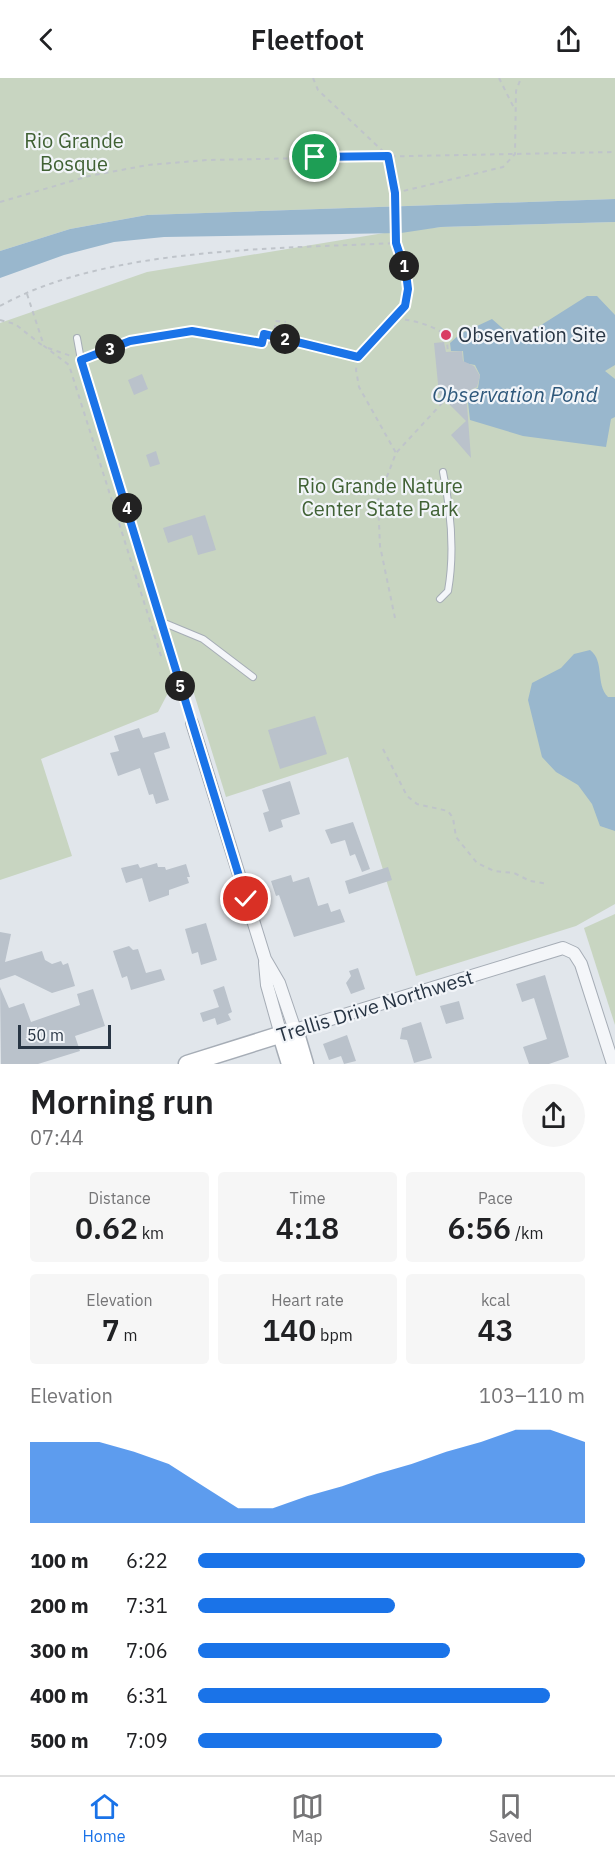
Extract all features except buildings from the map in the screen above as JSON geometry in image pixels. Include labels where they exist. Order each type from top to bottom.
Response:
[{"type":"street","points":[[192,723],[265,959],[267,985],[288,1033],[306,1064]]},
{"type":"street","name":"Trellis Drive Northwest","points":[[188,1064],[563,948],[574,953],[581,964],[613,1064]]},
{"type":"street","points":[[288,1033],[290,1064]]},
{"type":"lane","points":[[77,338],[81,360],[192,723]]},
{"type":"lane","points":[[440,599],[448,591],[452,533],[452,511],[443,472]]},
{"type":"lane","points":[[162,622],[203,639],[253,677]]},
{"type":"path","points":[[313,78],[318,90],[388,156],[395,193],[396,243],[406,273],[408,289],[405,306],[358,357],[356,370],[359,387],[396,453]]},
{"type":"path","points":[[499,78],[516,112]]},
{"type":"path","points":[[395,193],[503,167],[515,154],[516,91],[521,78]]},
{"type":"path","points":[[0,202],[88,177],[148,165],[208,160],[615,152]]},
{"type":"path","points":[[0,306],[64,280],[132,264],[234,252],[396,243]]},
{"type":"path","points":[[27,294],[44,346]]},
{"type":"path","points":[[395,318],[418,321],[446,334],[448,351]]},
{"type":"path","points":[[0,320],[15,324],[69,365],[165,669]]},
{"type":"path","points":[[44,346],[81,360],[130,341],[192,331],[275,345],[275,321],[286,322]]},
{"type":"path","points":[[262,343],[264,334],[358,357]]},
{"type":"path","points":[[395,618],[380,546],[378,500],[396,453],[444,401]]},
{"type":"path","points":[[383,749],[407,796],[417,804],[448,811],[453,818],[456,837],[472,857],[484,867],[494,871],[514,873],[530,881],[548,884]]},
{"type":"green space","name":"Rio Grande Bosque","points":[[0,78],[615,78],[615,199],[147,215],[70,229],[0,251]]},
{"type":"green space","name":"Rio Grande Nature Center State Park","points":[[615,222],[615,904],[576,926],[416,976],[348,757],[226,797],[191,684],[168,693],[158,712],[41,759],[72,856],[0,880],[0,323],[147,272],[384,233],[441,227]]},
{"type":"green space","points":[[615,914],[615,1025],[584,928]]},
{"type":"water","points":[[615,199],[615,222],[441,227],[401,233],[164,237],[114,242],[64,255],[0,278],[0,251],[70,229],[147,215]]},
{"type":"water","name":"Observation Pond","points":[[587,296],[597,296],[615,315],[615,365],[605,371],[615,379],[615,417],[611,419],[606,447],[523,436],[470,420],[467,393],[478,388],[480,375],[475,365],[464,363],[463,351],[451,351],[450,343],[460,334],[492,319],[509,334],[527,334]]},
{"type":"water","points":[[590,650],[595,655],[599,666],[604,692],[608,697],[615,697],[615,831],[600,826],[592,804],[578,785],[556,772],[542,757],[528,700],[532,683],[561,668],[574,654]]},
{"type":"place","name":"Observation Site","points":[[446,335]]},
{"type":"route","points":[[246,899],[81,360],[130,341],[192,331],[262,343],[264,334],[358,357],[405,306],[408,289],[406,273],[396,243],[392,170],[388,156],[315,157]]}]
